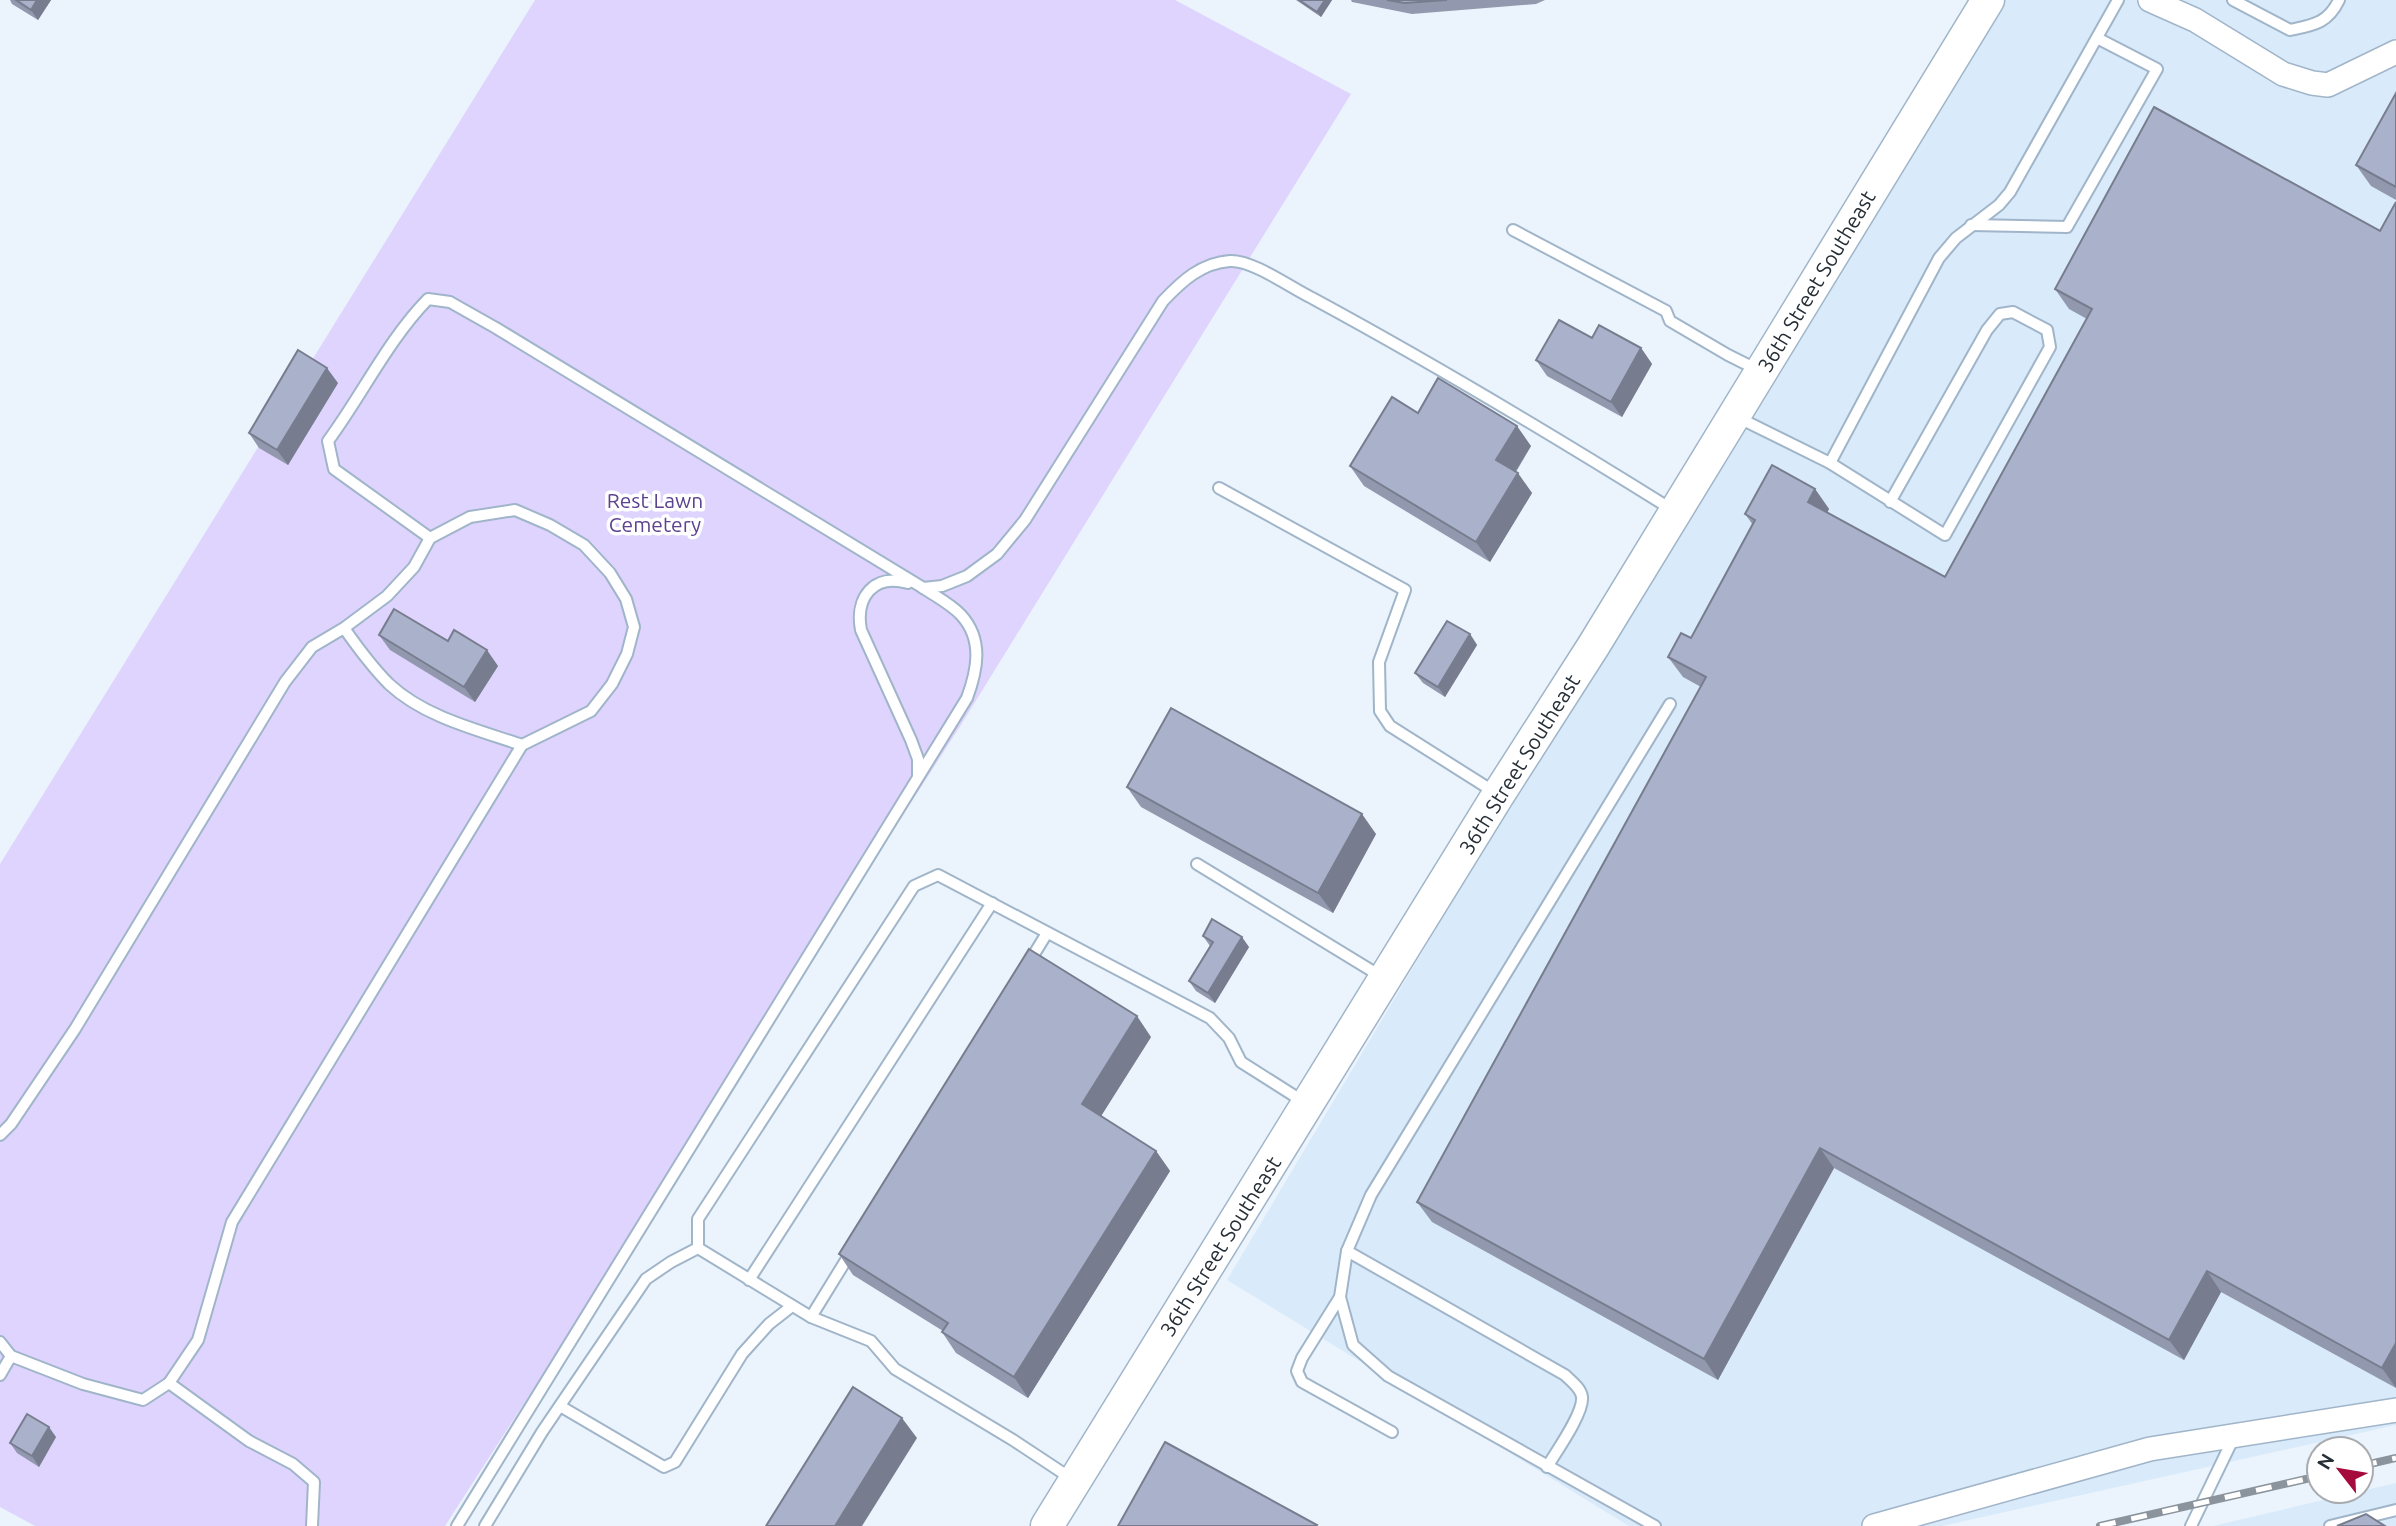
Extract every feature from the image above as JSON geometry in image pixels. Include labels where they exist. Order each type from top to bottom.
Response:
[{"type":"street","name":"36th Street Southeast","points":[[1046,1526],[1675,512],[1988,0]]},
{"type":"street","points":[[2161,2],[2283,74],[2312,83],[2328,85],[2396,52]]},
{"type":"street","points":[[1874,1526],[2150,1449],[2396,1409]]},
{"type":"lane","points":[[1830,464],[1939,258],[1956,238],[1999,205],[2010,192],[2118,0]]},
{"type":"lane","points":[[2233,0],[2290,30],[2323,20],[2332,13],[2339,0]]},
{"type":"lane","points":[[1971,225],[2067,228],[2157,69],[2097,37]]},
{"type":"lane","points":[[1513,230],[1667,311],[1670,321],[1761,371]]},
{"type":"lane","points":[[918,779],[918,759],[911,740],[861,630],[858,615],[861,602],[869,590],[882,583],[897,580],[925,589],[942,586],[967,576],[997,554],[1025,520],[1163,301],[1183,279],[1209,265],[1232,261],[1253,267],[1365,327],[1675,512]]},
{"type":"lane","points":[[430,538],[334,469],[328,441],[409,319],[428,299],[450,302],[496,328],[925,589],[961,615],[973,636],[977,653],[976,674],[967,698],[457,1526]]},
{"type":"lane","points":[[1734,416],[1830,464],[1890,502],[1945,535],[2050,347],[2047,330],[2012,312],[2000,314],[1987,330],[1890,502]]},
{"type":"lane","points":[[1219,488],[1405,590],[1379,662],[1380,711],[1390,726],[1498,795]]},
{"type":"lane","points":[[0,1135],[11,1124],[75,1029],[285,682],[312,647],[344,628],[387,596],[414,567],[430,538],[470,517],[515,510],[550,525],[584,545],[610,573],[626,599],[634,627],[627,654],[612,684],[591,710],[522,745],[232,1222],[198,1340],[169,1383],[143,1399],[83,1384],[11,1356],[0,1342]]},
{"type":"lane","points":[[344,628],[364,656],[391,685],[427,710],[522,745]]},
{"type":"lane","points":[[1392,1432],[1302,1382],[1297,1371],[1302,1358],[1340,1297],[1347,1251],[1371,1195],[1670,704]]},
{"type":"lane","points":[[1197,864],[1385,978]]},
{"type":"lane","points":[[698,1248],[698,1219],[914,886],[938,875],[1210,1018],[1229,1038],[1241,1062],[1307,1104]]},
{"type":"lane","points":[[749,1280],[992,903]]},
{"type":"lane","points":[[1018,980],[1047,933]]},
{"type":"lane","points":[[811,1317],[854,1247]]},
{"type":"lane","points":[[698,1248],[811,1317],[871,1341],[895,1369],[1013,1440],[1074,1481]]},
{"type":"lane","points":[[485,1526],[560,1406],[646,1279],[698,1248]]},
{"type":"lane","points":[[1347,1251],[1565,1375],[1577,1386],[1582,1396],[1580,1410],[1547,1467]]},
{"type":"lane","points":[[1340,1297],[1353,1345],[1388,1376],[1655,1526]]},
{"type":"lane","points":[[560,1406],[664,1467],[675,1462],[742,1354],[769,1324],[792,1306]]},
{"type":"lane","points":[[0,1375],[11,1356]]},
{"type":"lane","points":[[169,1383],[249,1441],[293,1464],[314,1482],[312,1526]]},
{"type":"lane","points":[[2191,1526],[2235,1435]]},
{"type":"lane","points":[[2330,1526],[2396,1510]]},
{"type":"shaded area","points":[[1989,0],[2396,0],[2396,1425],[2351,1435],[2305,1435],[2305,1445],[1942,1526],[1629,1526],[1227,1280]]},
{"type":"shaded area","points":[[2396,1483],[2396,1526],[2213,1526],[2305,1504],[2375,1505],[2375,1488]]},
{"type":"green space","name":"Rest Lawn Cemetery","points":[[535,0],[1175,0],[1351,94],[959,728],[445,1526],[35,1526],[0,1507],[0,864]]},
{"type":"building","points":[[16,0],[37,0],[31,10]]},
{"type":"building","points":[[1299,0],[1325,0],[1317,12]]},
{"type":"building","points":[[1387,0],[1447,0],[1405,3]]},
{"type":"building","points":[[2396,93],[2396,187],[2356,165]]},
{"type":"building","points":[[2154,107],[2380,231],[2396,202],[2396,1343],[2382,1368],[2207,1271],[2169,1340],[1820,1148],[1704,1359],[1417,1202],[1706,677],[1668,657],[1681,633],[1691,638],[1755,520],[1745,514],[1772,465],[1815,489],[1808,502],[1945,577],[2092,309],[2055,289]]},
{"type":"building","points":[[1559,320],[1592,338],[1599,325],[1641,348],[1611,402],[1536,360]]},
{"type":"building","points":[[298,350],[327,368],[277,450],[249,433]]},
{"type":"building","points":[[1438,378],[1517,426],[1496,460],[1518,473],[1476,542],[1350,466],[1392,397],[1418,413]]},
{"type":"building","points":[[394,609],[448,641],[454,630],[487,650],[464,687],[379,635]]},
{"type":"building","points":[[1447,621],[1470,634],[1438,687],[1415,673]]},
{"type":"building","points":[[1171,708],[1362,814],[1318,893],[1127,787]]},
{"type":"building","points":[[1212,919],[1242,937],[1208,993],[1189,981],[1213,942],[1203,936]]},
{"type":"building","points":[[1029,949],[1137,1016],[1082,1104],[1156,1151],[1014,1377],[942,1332],[948,1323],[839,1254]]},
{"type":"building","points":[[853,1387],[902,1418],[835,1526],[766,1526]]},
{"type":"building","points":[[27,1414],[49,1427],[32,1456],[10,1443]]},
{"type":"building","points":[[1165,1442],[1317,1525],[1118,1526]]},
{"type":"building","points":[[2366,1514],[2385,1526],[2337,1526]]},
{"type":"railway","points":[[2375,1463],[2396,1458]]},
{"type":"railway","points":[[2100,1526],[2305,1479]]}]
